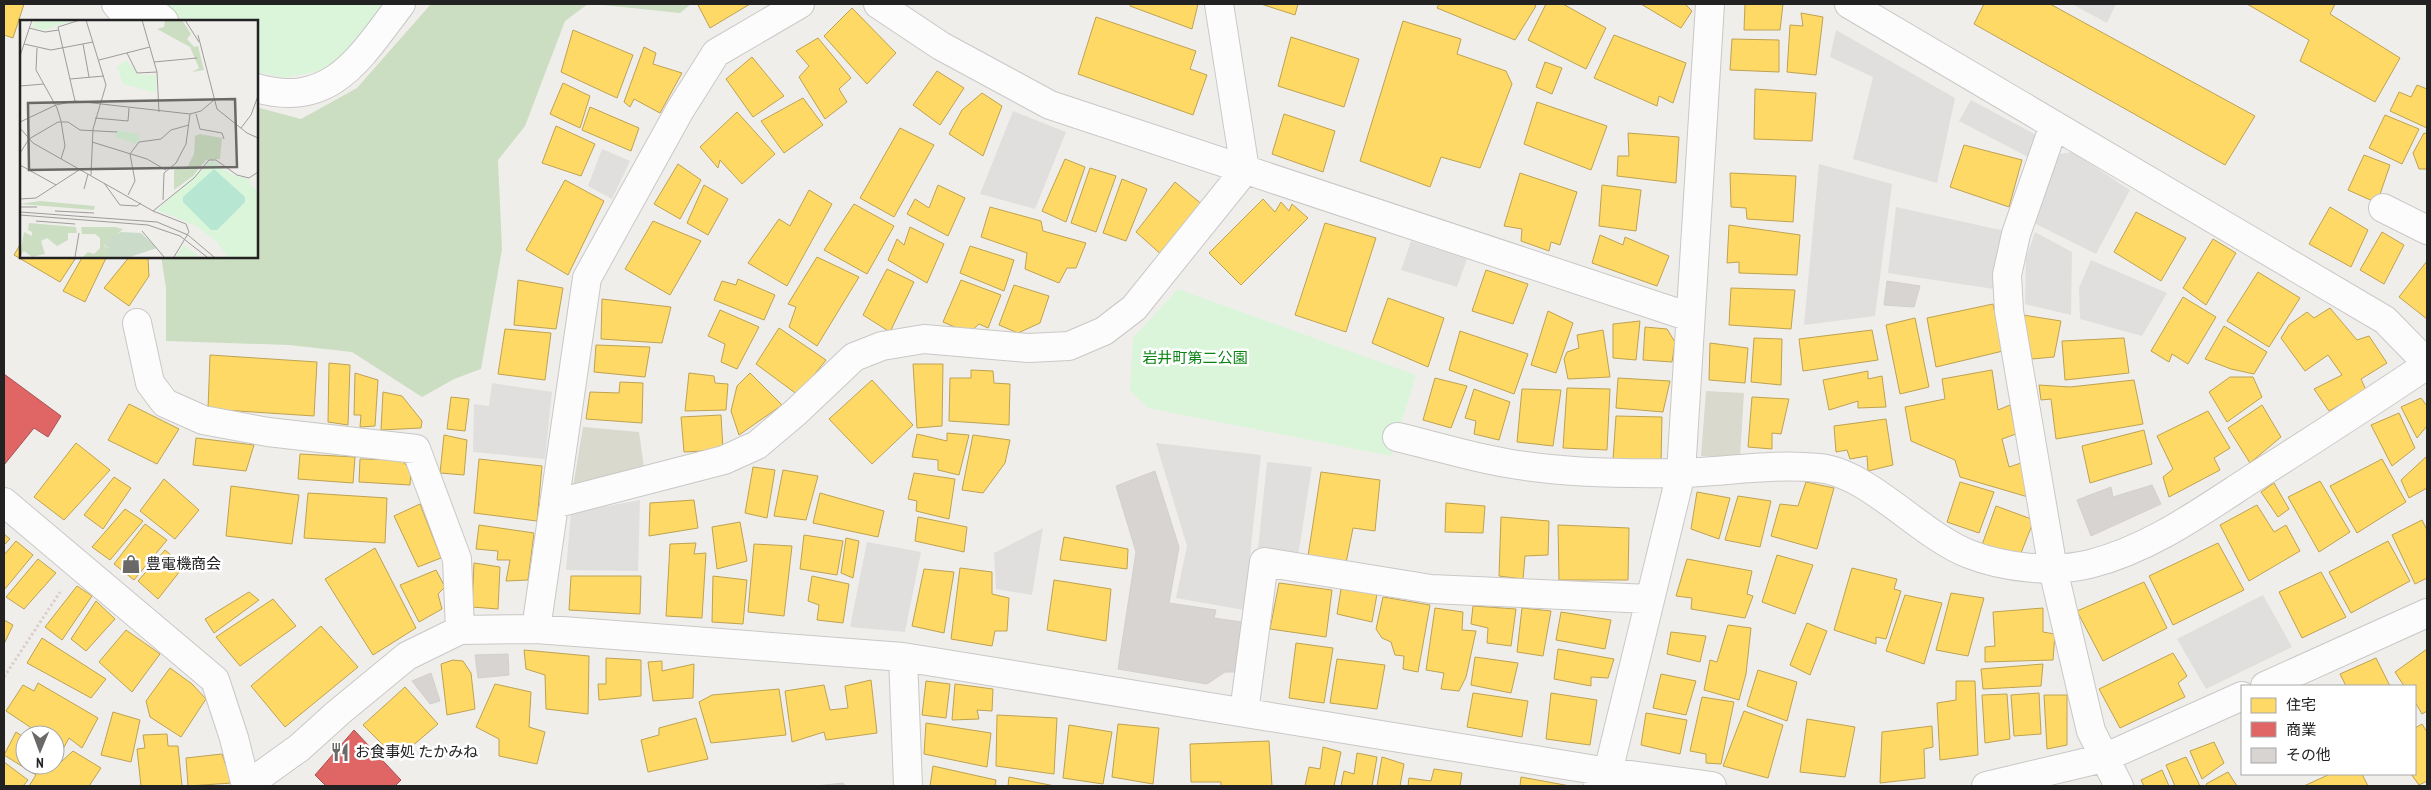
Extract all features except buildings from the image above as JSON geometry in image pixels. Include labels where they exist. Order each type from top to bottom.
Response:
[{"type":"street","points":[[116,4],[129,20]]},
{"type":"street","points":[[144,4],[163,20]]},
{"type":"street","points":[[258,89],[272,93],[303,94],[325,86],[356,63],[401,4]]},
{"type":"street","points":[[536,629],[587,278],[680,110],[716,53],[800,4]]},
{"type":"street","points":[[878,4],[941,46],[1050,105],[1690,317]]},
{"type":"street","points":[[554,504],[724,460],[757,445],[796,412],[854,357],[882,346],[924,339],[1028,348],[1069,346],[1104,331],[1134,308],[1246,170],[1219,4]]},
{"type":"street","points":[[1603,779],[1650,599],[1680,472],[1710,4]]},
{"type":"street","points":[[1397,437],[1507,463],[1594,472],[1680,472],[1786,465],[1823,468],[1851,477],[1927,529],[1968,554],[2007,564],[2053,569],[2090,564],[2132,549],[2180,525],[2427,364],[2385,320],[1849,4]]},
{"type":"street","points":[[2054,125],[2016,234],[2008,275],[2009,311],[2053,569],[2091,731],[2119,786]]},
{"type":"street","points":[[2383,208],[2427,230]]},
{"type":"street","points":[[137,323],[150,383],[165,403],[203,420],[268,432],[416,449],[457,559],[460,630]]},
{"type":"street","points":[[4,502],[215,680],[234,738],[246,786],[300,748],[339,712],[407,656],[460,630],[536,629],[903,657],[1244,712],[1603,779],[1712,786]]},
{"type":"street","points":[[1244,712],[1264,562],[1431,589],[1650,599]]},
{"type":"street","points":[[2267,685],[2427,614]]},
{"type":"street","points":[[903,657],[908,786]]},
{"type":"street","points":[[2001,785],[2104,758],[2241,696]]},
{"type":"path","points":[[4,677],[78,564]]},
{"type":"shaded area","points":[[2072,4],[2116,4],[2107,23]]},
{"type":"shaded area","points":[[1836,30],[1955,98],[1937,183],[1853,159],[1873,77],[1830,57]]},
{"type":"shaded area","points":[[1971,100],[2040,137],[2030,158],[1959,121]]},
{"type":"shaded area","points":[[1013,111],[1066,132],[1035,209],[980,194]]},
{"type":"shaded area","points":[[602,149],[630,161],[612,199],[588,186]]},
{"type":"shaded area","points":[[2072,152],[2130,190],[2096,254],[2034,223],[2059,154]]},
{"type":"shaded area","points":[[1819,164],[1892,184],[1875,316],[1804,325]]},
{"type":"shaded area","points":[[1896,207],[2005,231],[1994,289],[1888,273]]},
{"type":"shaded area","points":[[2035,232],[2072,252],[2071,315],[2025,304],[2026,258]]},
{"type":"shaded area","points":[[1411,241],[1467,259],[1457,287],[1401,270]]},
{"type":"shaded area","points":[[2091,260],[2167,293],[2142,336],[2080,319],[2079,288]]},
{"type":"shaded area","points":[[492,383],[552,392],[545,459],[473,452],[474,404],[489,406]]},
{"type":"shaded area","points":[[1706,391],[1744,393],[1740,457],[1701,456]]},
{"type":"shaded area","points":[[583,427],[639,432],[644,467],[573,487]]},
{"type":"shaded area","points":[[1156,443],[1261,455],[1244,610],[1176,598],[1187,546]]},
{"type":"shaded area","points":[[1267,462],[1312,467],[1298,556],[1258,549]]},
{"type":"shaded area","points":[[640,500],[638,571],[566,570],[571,513]]},
{"type":"shaded area","points":[[1043,528],[1032,595],[996,589],[994,553]]},
{"type":"shaded area","points":[[867,542],[921,552],[905,632],[850,627]]},
{"type":"shaded area","points":[[2263,595],[2292,647],[2206,689],[2177,639]]},
{"type":"green space","points":[[164,4],[386,4],[344,56],[318,71],[285,78],[258,72],[258,20],[182,20]]},
{"type":"green space","points":[[431,4],[588,4],[565,21],[525,126],[498,160],[502,249],[481,369],[454,379],[422,397],[352,352],[289,345],[166,341],[166,288],[161,258],[258,258],[258,108],[301,119],[357,88]]},
{"type":"green space","points":[[593,4],[691,4],[680,13]]},
{"type":"green space","name":"岩井町第二公園","points":[[1178,289],[1416,375],[1391,456],[1148,408],[1130,391],[1133,338]]},
{"type":"place","name":"豊電機商会","points":[[131,564]]},
{"type":"place","name":"お食事処 たかみね","points":[[340,752]]}]
